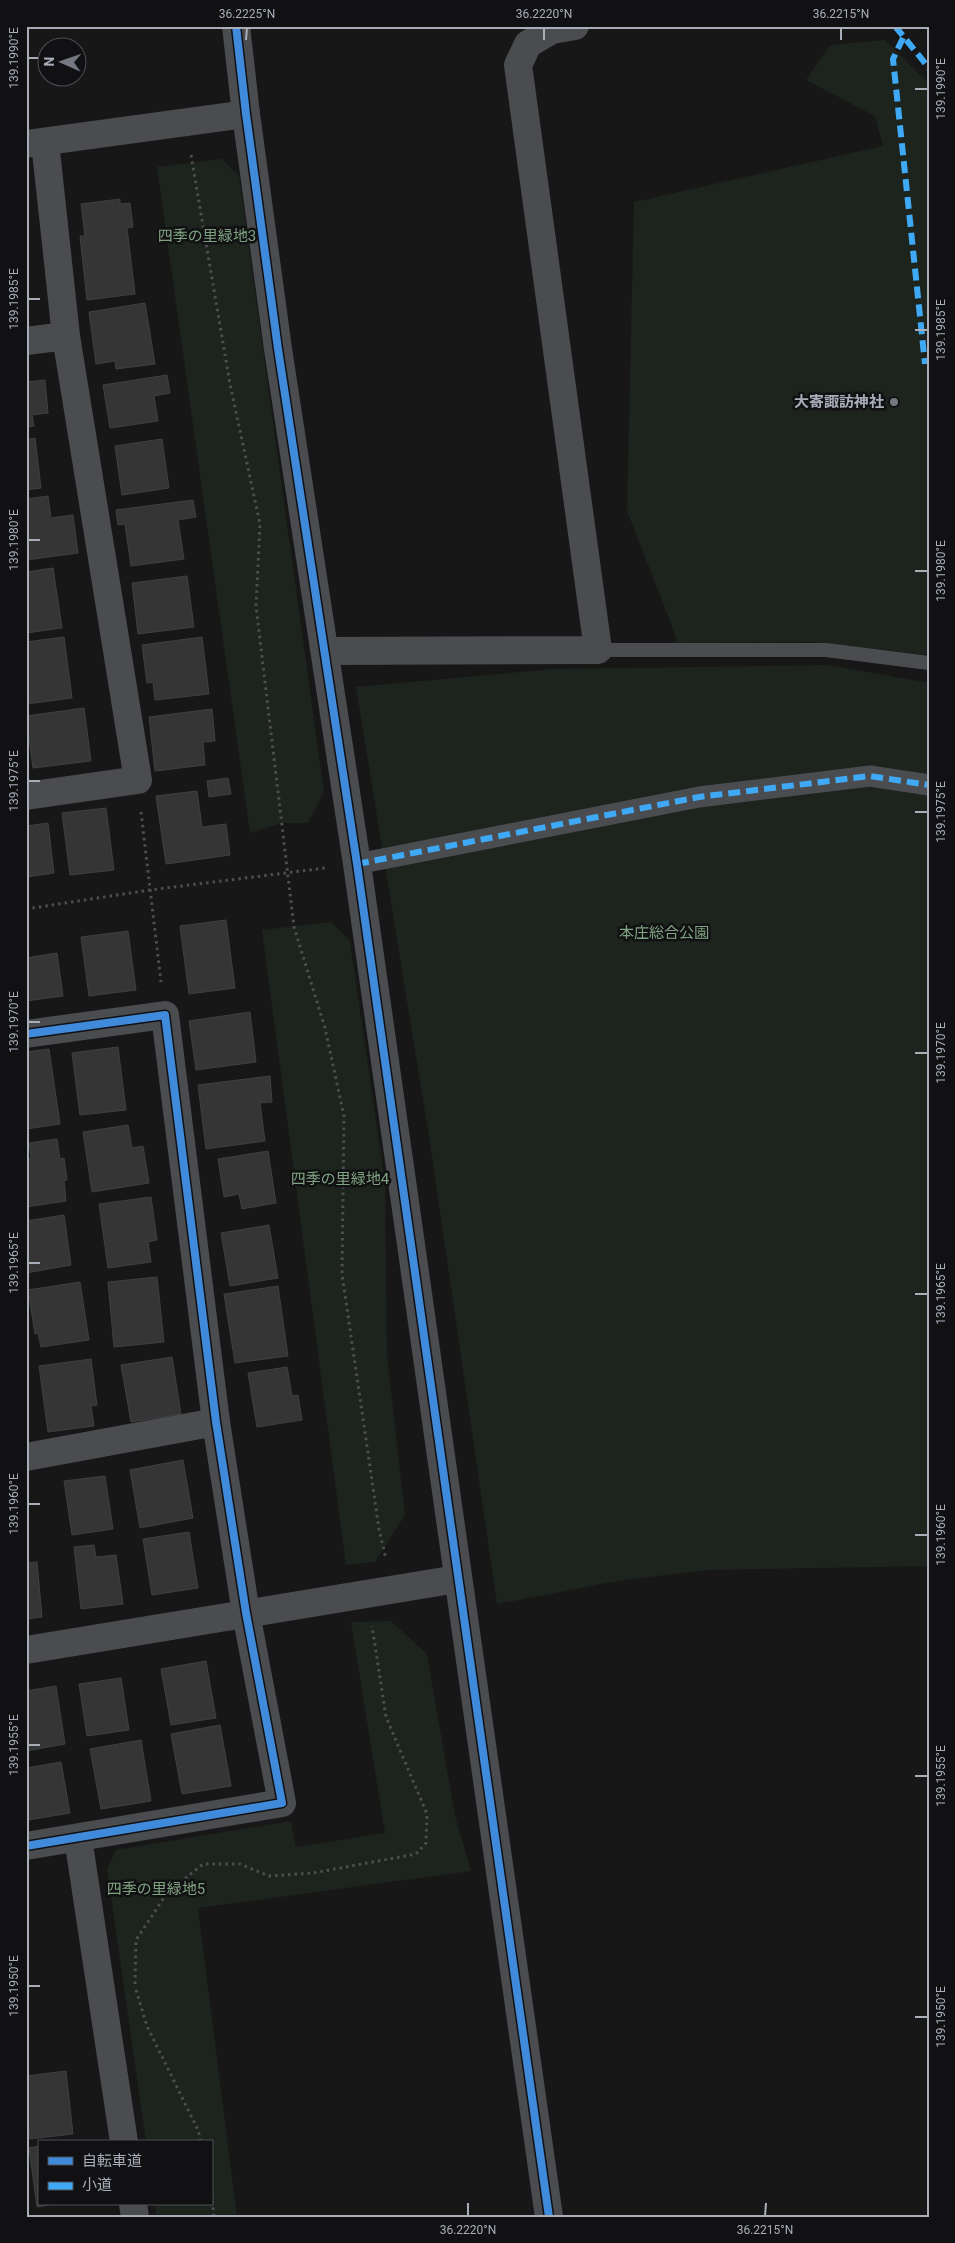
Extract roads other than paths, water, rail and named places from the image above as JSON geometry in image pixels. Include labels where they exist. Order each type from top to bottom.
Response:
[{"type":"street","points":[[236,26],[278,349],[357,864],[549,2217]]},
{"type":"street","points":[[325,651],[598,650],[518,65],[528,44],[552,30],[575,26]]},
{"type":"street","points":[[26,796],[138,780],[36,143],[246,114]]},
{"type":"street","points":[[26,341],[66,336]]},
{"type":"street","points":[[357,864],[699,797],[870,776],[929,785]]},
{"type":"street","points":[[26,1034],[165,1015],[216,1422],[246,1612],[282,1803],[26,1846]]},
{"type":"street","points":[[26,1456],[216,1422]]},
{"type":"street","points":[[26,1650],[246,1612],[457,1579]]},
{"type":"street","points":[[78,1838],[124,2140]]},
{"type":"lane","points":[[598,650],[826,650],[929,663]]},
{"type":"place","name":"大寄諏訪神社","points":[[894,402]]},
{"type":"park label","name":"四季の里緑地3","points":[[207,236]]},
{"type":"park label","name":"本庄総合公園","points":[[664,933]]},
{"type":"park label","name":"四季の里緑地4","points":[[340,1179]]},
{"type":"park label","name":"四季の里緑地5","points":[[156,1889]]}]
